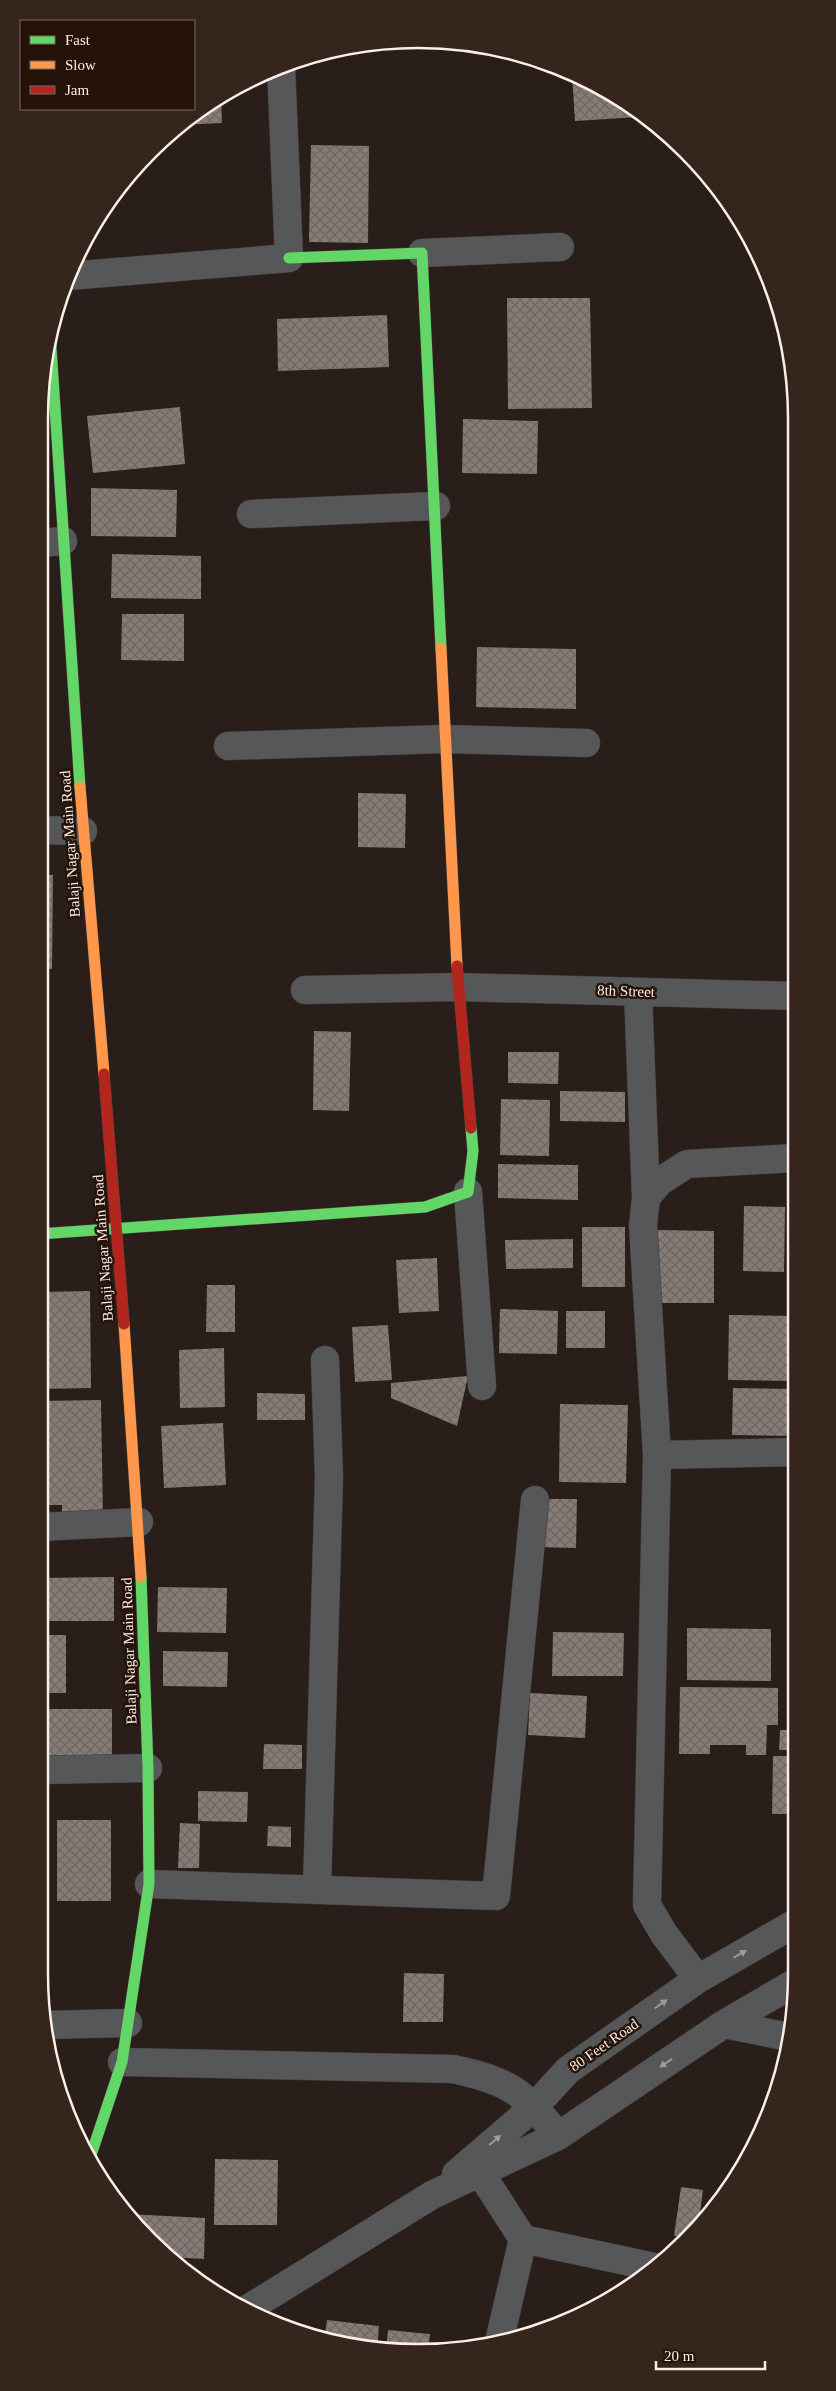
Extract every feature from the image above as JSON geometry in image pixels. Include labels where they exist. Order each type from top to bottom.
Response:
[{"type":"main road","points":[[48,1233],[425,1207],[468,1192],[474,1151],[458,987],[444,739],[436,506],[422,253],[289,258]]},
{"type":"main road","name":"Balaji Nagar Main Road","points":[[50,376],[51,542],[83,832],[117,1228],[139,1522],[148,1768],[149,1884],[122,2062],[93,2150]]},
{"type":"street","points":[[76,275],[289,258],[281,74]]},
{"type":"street","points":[[422,253],[560,247]]},
{"type":"street","points":[[251,514],[436,506]]},
{"type":"street","points":[[228,746],[444,739],[586,743]]},
{"type":"street","points":[[48,830],[83,832]]},
{"type":"street","name":"8th Street","points":[[305,990],[458,987],[788,996]]},
{"type":"street","points":[[638,992],[646,1198],[643,1226],[657,1455],[647,1905],[664,1934],[698,1979]]},
{"type":"street","points":[[646,1198],[659,1182],[687,1164],[788,1158]]},
{"type":"street","points":[[468,1192],[482,1386]]},
{"type":"street","points":[[316,1888],[330,1477],[325,1360]]},
{"type":"street","points":[[657,1455],[788,1452]]},
{"type":"street","points":[[149,1884],[316,1888],[496,1896],[535,1500]]},
{"type":"street","points":[[48,1527],[139,1522]]},
{"type":"street","points":[[48,1770],[148,1768]]},
{"type":"street","name":"80 Feet Road","points":[[477,2166],[568,2070],[698,1979],[788,1927]]},
{"type":"street","name":"80 Feet Road","points":[[254,2305],[477,2166],[558,2136],[724,2024],[788,1987]]},
{"type":"street","points":[[52,2025],[128,2023]]},
{"type":"street","points":[[724,2024],[783,2036]]},
{"type":"street","points":[[122,2062],[453,2069],[490,2077],[512,2088],[535,2106],[558,2136]]},
{"type":"street","points":[[477,2166],[523,2239],[502,2334]]},
{"type":"street","points":[[523,2239],[645,2266]]},
{"type":"building","points":[[572,82],[603,97],[634,117],[575,121]]},
{"type":"building","points":[[221,104],[222,123],[191,124]]},
{"type":"building","points":[[311,145],[369,146],[368,243],[309,242]]},
{"type":"building","points":[[507,298],[590,298],[592,408],[508,409]]},
{"type":"building","points":[[387,315],[389,367],[278,371],[277,319]]},
{"type":"building","points":[[180,407],[185,464],[93,473],[87,416]]},
{"type":"building","points":[[463,419],[538,421],[537,474],[462,473]]},
{"type":"building","points":[[91,488],[177,490],[176,537],[91,536]]},
{"type":"building","points":[[112,554],[201,556],[201,599],[111,598]]},
{"type":"building","points":[[122,614],[184,614],[184,661],[121,660]]},
{"type":"building","points":[[477,647],[576,649],[576,709],[476,707]]},
{"type":"building","points":[[358,793],[406,794],[405,848],[358,847]]},
{"type":"building","points":[[48,875],[53,875],[52,969],[48,969]]},
{"type":"building","points":[[314,1031],[351,1032],[349,1111],[313,1110]]},
{"type":"building","points":[[508,1052],[559,1052],[558,1084],[508,1083]]},
{"type":"building","points":[[560,1091],[625,1092],[625,1122],[560,1121]]},
{"type":"building","points":[[501,1099],[550,1100],[549,1156],[500,1155]]},
{"type":"building","points":[[498,1164],[578,1165],[578,1200],[498,1198]]},
{"type":"building","points":[[744,1206],[785,1207],[784,1272],[743,1271]]},
{"type":"building","points":[[582,1227],[625,1227],[625,1287],[582,1287]]},
{"type":"building","points":[[657,1230],[714,1231],[714,1303],[657,1303]]},
{"type":"building","points":[[573,1239],[573,1268],[506,1269],[505,1240]]},
{"type":"building","points":[[437,1258],[439,1311],[399,1313],[396,1260]]},
{"type":"building","points":[[207,1285],[235,1285],[235,1332],[206,1332]]},
{"type":"building","points":[[90,1291],[91,1388],[48,1389],[48,1292]]},
{"type":"building","points":[[500,1309],[558,1311],[557,1354],[499,1353]]},
{"type":"building","points":[[566,1311],[605,1311],[605,1348],[566,1348]]},
{"type":"building","points":[[729,1315],[788,1316],[788,1381],[728,1380]]},
{"type":"building","points":[[388,1325],[392,1380],[355,1382],[352,1327]]},
{"type":"building","points":[[224,1348],[225,1407],[180,1408],[179,1350]]},
{"type":"building","points":[[468,1376],[457,1426],[391,1398],[391,1383]]},
{"type":"building","points":[[733,1388],[788,1389],[788,1436],[732,1435]]},
{"type":"building","points":[[257,1393],[305,1394],[305,1420],[257,1420]]},
{"type":"building","points":[[101,1400],[103,1517],[62,1517],[62,1505],[48,1505],[48,1401]]},
{"type":"building","points":[[560,1404],[628,1405],[626,1483],[559,1482]]},
{"type":"building","points":[[223,1423],[226,1485],[164,1488],[161,1426]]},
{"type":"building","points":[[787,1498],[788,1498],[788,1550]]},
{"type":"building","points":[[537,1499],[577,1499],[576,1548],[536,1547]]},
{"type":"building","points":[[114,1577],[114,1621],[48,1621],[48,1578]]},
{"type":"building","points":[[158,1587],[227,1588],[226,1633],[157,1632]]},
{"type":"building","points":[[687,1628],[771,1629],[771,1681],[687,1680]]},
{"type":"building","points":[[553,1632],[624,1633],[623,1676],[552,1676]]},
{"type":"building","points":[[48,1635],[66,1635],[66,1693],[48,1693]]},
{"type":"building","points":[[163,1651],[228,1652],[227,1687],[163,1686]]},
{"type":"building","points":[[680,1687],[778,1688],[778,1725],[767,1725],[766,1755],[746,1755],[746,1745],[710,1745],[710,1754],[679,1754]]},
{"type":"building","points":[[530,1693],[587,1696],[585,1738],[528,1735]]},
{"type":"building","points":[[48,1709],[112,1709],[112,1768],[48,1768]]},
{"type":"building","points":[[780,1730],[788,1730],[788,1750],[779,1750]]},
{"type":"building","points":[[264,1744],[302,1745],[302,1769],[263,1769]]},
{"type":"building","points":[[773,1756],[788,1756],[788,1814],[772,1814]]},
{"type":"building","points":[[198,1791],[248,1792],[247,1822],[198,1821]]},
{"type":"building","points":[[57,1820],[111,1820],[111,1901],[57,1901]]},
{"type":"building","points":[[180,1823],[200,1824],[199,1868],[178,1868]]},
{"type":"building","points":[[268,1826],[291,1827],[291,1847],[267,1846]]},
{"type":"building","points":[[404,1973],[444,1974],[443,2022],[403,2022]]},
{"type":"building","points":[[215,2159],[278,2160],[277,2225],[214,2225]]},
{"type":"building","points":[[681,2187],[703,2190],[700,2214],[678,2237],[674,2236]]},
{"type":"building","points":[[137,2215],[205,2218],[204,2259],[181,2258]]},
{"type":"building","points":[[327,2320],[379,2326],[378,2341],[326,2332]]},
{"type":"building","points":[[388,2330],[430,2334],[429,2344],[387,2342]]},
{"type":"traffic: fast","points":[[289,258],[422,253],[441,648]]},
{"type":"traffic: fast","points":[[52,364],[80,787]]},
{"type":"traffic: fast","points":[[48,1233],[425,1207],[468,1192],[473,1151],[471,1128]]},
{"type":"traffic: fast","points":[[93,2150],[122,2062],[149,1884],[148,1768],[141,1577]]},
{"type":"traffic: slow","points":[[441,648],[457,966]]},
{"type":"traffic: slow","points":[[80,787],[104,1074]]},
{"type":"traffic: slow","points":[[124,1324],[141,1577]]},
{"type":"traffic: jam","points":[[457,966],[471,1128]]},
{"type":"traffic: jam","points":[[104,1074],[124,1324]]}]
